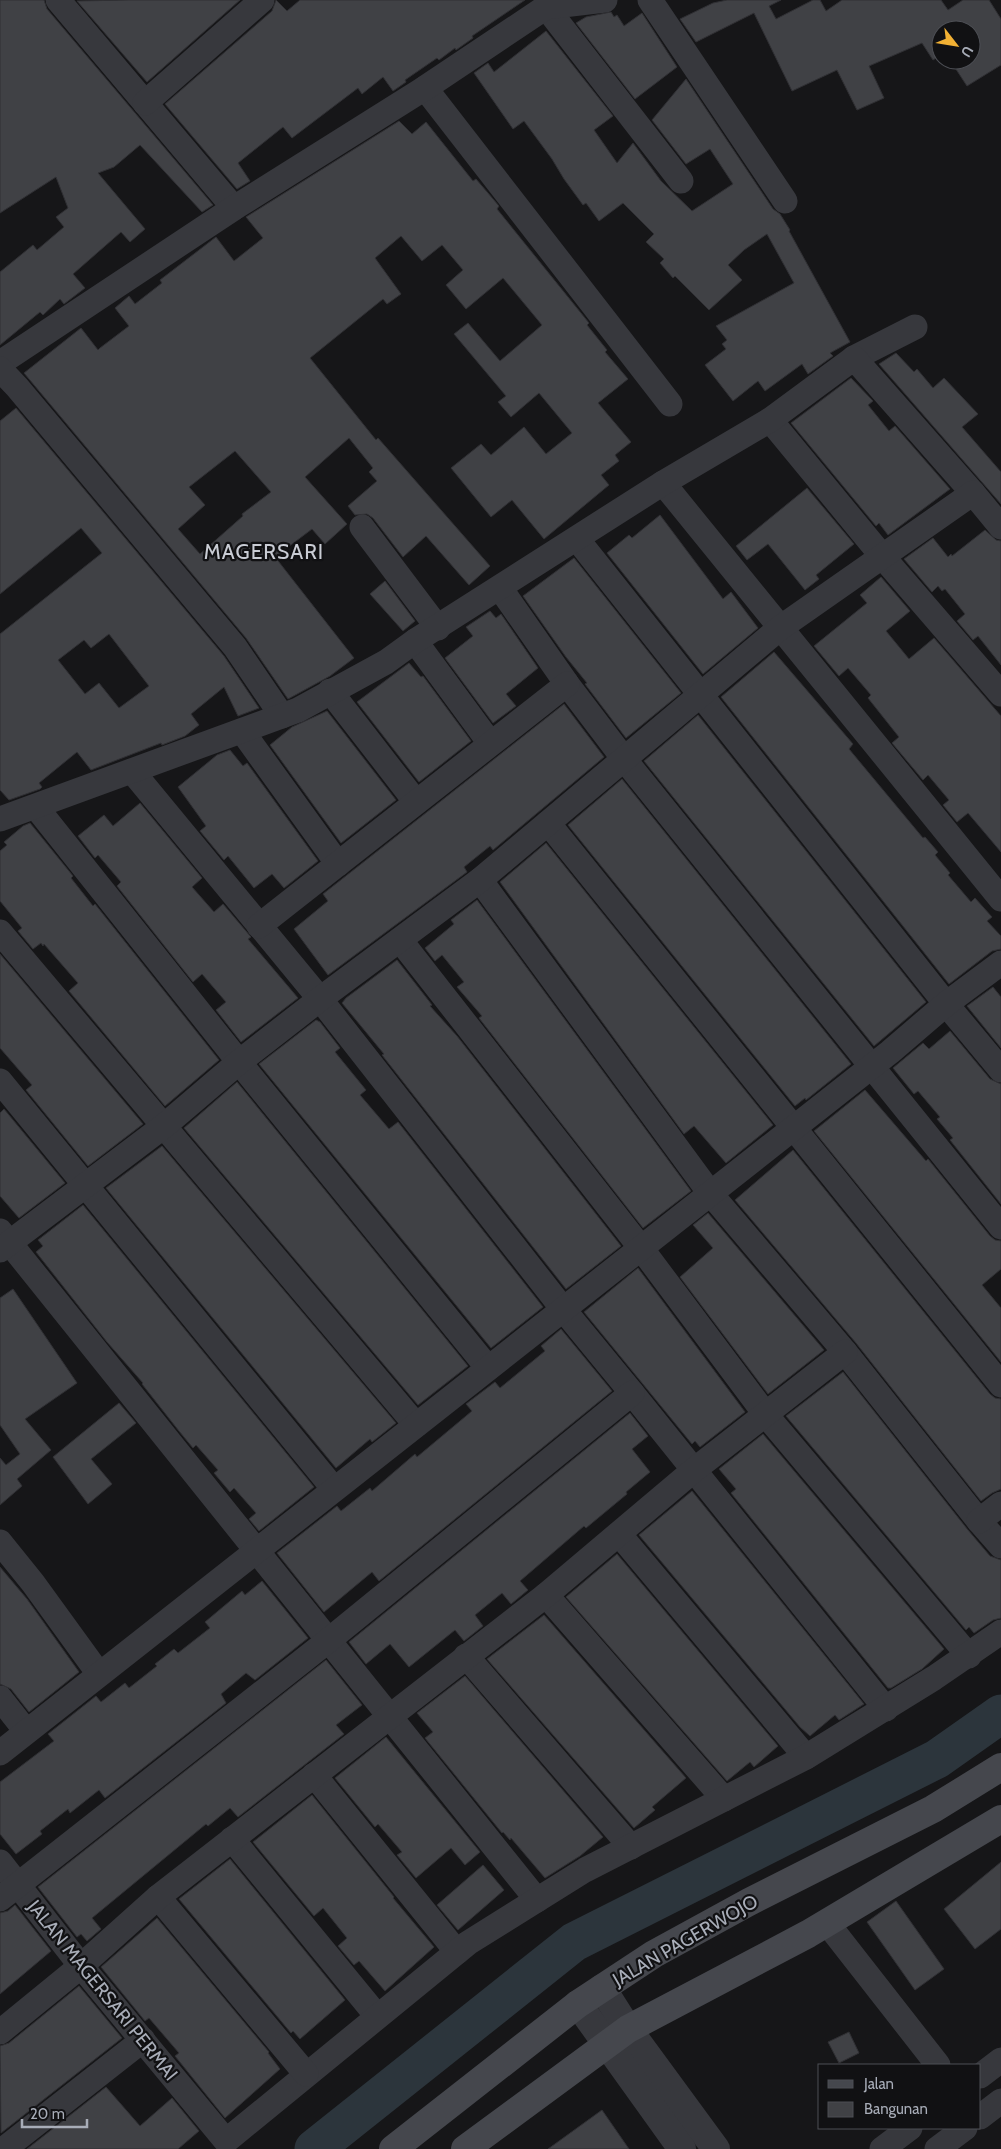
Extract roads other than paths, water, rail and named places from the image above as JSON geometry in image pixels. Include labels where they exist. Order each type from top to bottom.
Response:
[{"type":"main road","name":"JALAN PAGERWOJO","points":[[393,2149],[578,2004],[663,1949],[749,1902],[933,1810],[1001,1767]]},
{"type":"main road","points":[[465,2149],[617,2036],[827,1923],[1001,1819]]},
{"type":"street","points":[[58,0],[234,208]]},
{"type":"street","points":[[145,103],[262,0]]},
{"type":"street","points":[[0,363],[234,208],[425,88],[546,7],[605,0]]},
{"type":"street","points":[[650,0],[785,201]]},
{"type":"street","points":[[546,7],[681,181]]},
{"type":"street","points":[[425,88],[670,404]]},
{"type":"street","points":[[0,819],[298,710],[386,662],[415,641],[663,483],[770,420],[854,358],[916,327]]},
{"type":"street","points":[[854,358],[1001,527]]},
{"type":"street","points":[[0,370],[24,394],[235,647],[282,716]]},
{"type":"street","points":[[770,420],[882,556],[1001,694]]},
{"type":"street","points":[[663,483],[1001,899]]},
{"type":"street","points":[[537,1900],[329,1640],[255,1551],[192,1469],[3,1241],[86,1186],[164,1126],[239,1062],[320,999],[480,880],[780,628],[972,493]]},
{"type":"street","points":[[362,527],[438,628]]},
{"type":"street","points":[[577,539],[946,1004],[1001,1070]]},
{"type":"street","points":[[500,588],[567,684],[624,759],[1001,1227]]},
{"type":"street","points":[[415,641],[490,743]]},
{"type":"street","points":[[259,926],[567,684]]},
{"type":"street","points":[[330,691],[416,802]]},
{"type":"street","points":[[242,731],[338,864]]},
{"type":"street","points":[[132,771],[320,999],[563,1309],[632,1392],[886,1709]]},
{"type":"street","points":[[36,806],[239,1062],[488,1368]]},
{"type":"street","points":[[548,823],[1001,1385]]},
{"type":"street","points":[[480,880],[710,1193],[845,1352],[1001,1546]]},
{"type":"street","points":[[0,932],[416,1425]]},
{"type":"street","points":[[400,940],[641,1248],[766,1415],[968,1656]]},
{"type":"street","points":[[0,1753],[793,1128],[946,1004],[1001,963]]},
{"type":"street","points":[[0,1081],[334,1489]]},
{"type":"street","points":[[0,2032],[81,1966],[158,1897],[546,1595],[694,1470],[845,1352]]},
{"type":"street","points":[[9,1892],[329,1640],[632,1392]]},
{"type":"street","points":[[979,1521],[1001,1504]]},
{"type":"street","points":[[618,1534],[806,1757]]},
{"type":"street","points":[[0,1542],[33,1583],[100,1674]]},
{"type":"street","points":[[546,1595],[724,1799]]},
{"type":"street","points":[[225,2146],[306,2074],[457,1952],[585,1870],[806,1757],[886,1709],[968,1656],[1001,1632]]},
{"type":"street","points":[[466,1656],[631,1847]]},
{"type":"street","points":[[0,1698],[26,1731]]},
{"type":"street","points":[[314,1775],[457,1952]]},
{"type":"street","points":[[232,1839],[377,2016]]},
{"type":"street","name":"JALAN MAGERSARI PERMAI","points":[[0,1862],[9,1892],[81,1966],[143,2040],[225,2146]]},
{"type":"street","points":[[158,1897],[306,2074]]},
{"type":"street","points":[[827,1923],[937,2064]]},
{"type":"street","points":[[602,1988],[617,2036],[682,2149]]},
{"type":"street","points":[[578,2004],[617,2036],[716,2149]]},
{"type":"street","points":[[4,2149],[143,2040]]},
{"type":"street","points":[[981,2075],[1001,2060]]},
{"type":"street","points":[[981,2116],[1001,2101]]},
{"type":"street","points":[[882,2149],[909,2129]]},
{"type":"street","points":[[937,2149],[964,2129]]},
{"type":"waterway","points":[[314,2149],[574,1942],[937,1759],[1001,1714]]},
{"type":"district","name":"MAGERSARI","points":[[264,552]]}]
